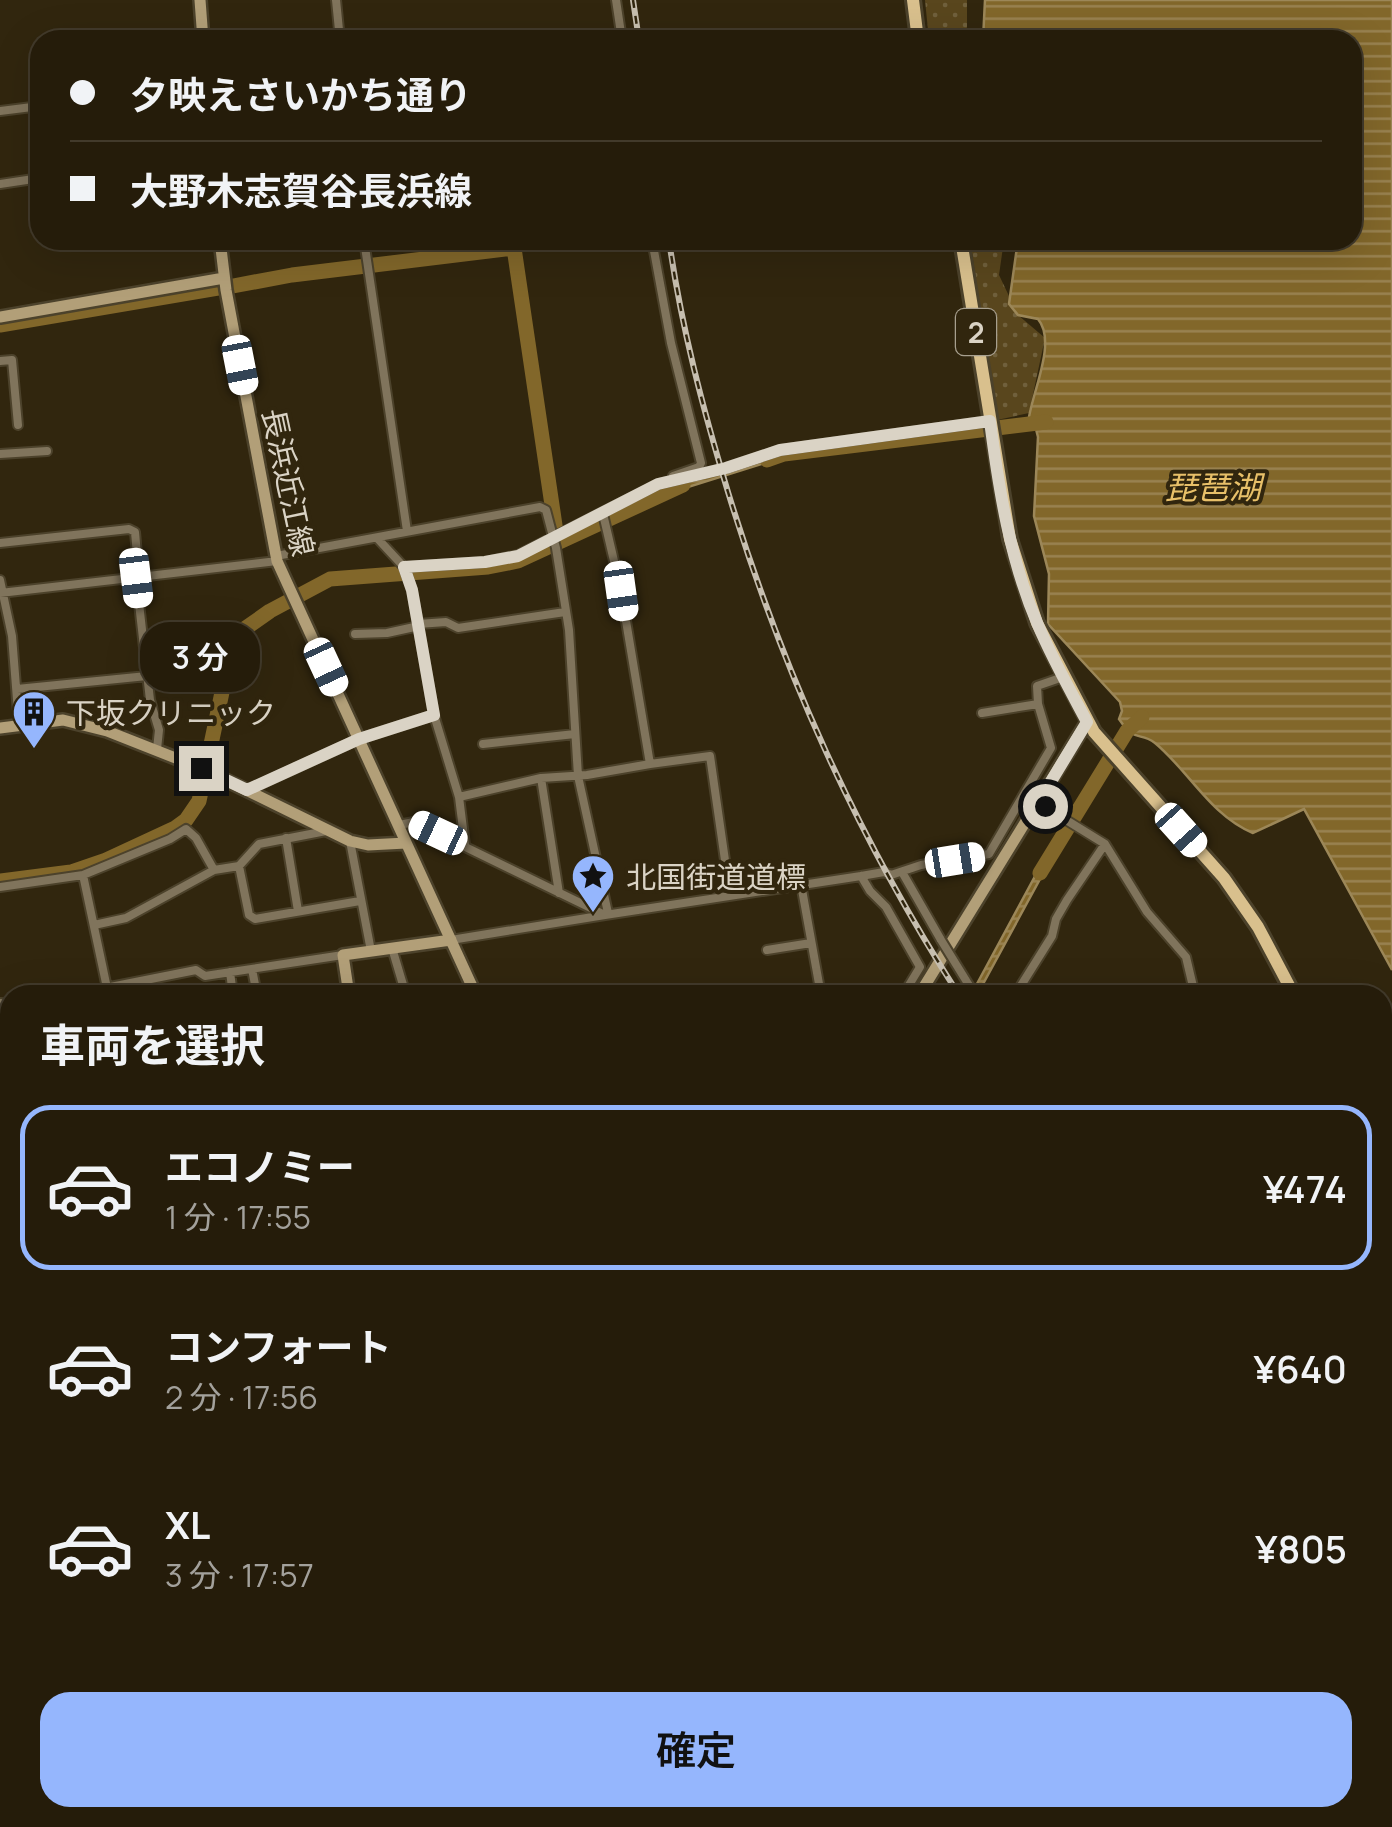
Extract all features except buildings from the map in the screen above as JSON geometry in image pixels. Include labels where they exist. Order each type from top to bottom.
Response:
[{"type":"main road","points":[[200,0],[203,30]]},
{"type":"main road","points":[[913,0],[917,30]]},
{"type":"main road","name":"長浜近江線","points":[[221,250],[276,558],[471,985]]},
{"type":"main road","name":"2","points":[[962,250],[1010,539],[1036,622],[1090,727],[1224,878],[1258,927],[1289,985]]},
{"type":"main road","points":[[0,316],[224,278]]},
{"type":"main road","points":[[0,728],[64,720],[158,748],[350,842],[406,843]]},
{"type":"main road","points":[[926,985],[1044,806],[1090,727]]},
{"type":"main road","points":[[348,985],[343,954],[450,940]]},
{"type":"street","points":[[336,0],[339,30]]},
{"type":"street","points":[[616,0],[620,30]]},
{"type":"street","points":[[0,112],[30,108]]},
{"type":"street","points":[[0,184],[30,180]]},
{"type":"street","points":[[366,250],[407,531]]},
{"type":"street","points":[[405,571],[518,556],[605,518],[658,484],[699,467],[654,250]]},
{"type":"street","points":[[0,361],[12,360],[18,425]]},
{"type":"street","points":[[658,484],[798,446],[990,426]]},
{"type":"street","points":[[0,454],[47,450]]},
{"type":"street","points":[[2,593],[276,558],[540,507],[546,510],[555,540],[570,636],[578,776],[607,915]]},
{"type":"street","points":[[605,518],[650,764]]},
{"type":"street","points":[[0,543],[129,529],[135,532],[147,676],[160,730],[158,748]]},
{"type":"street","points":[[378,539],[405,571],[419,625],[434,715],[459,797],[464,845]]},
{"type":"street","points":[[0,580],[20,725]]},
{"type":"street","points":[[356,634],[388,633],[446,622],[458,628],[565,612]]},
{"type":"street","points":[[0,664],[14,664]]},
{"type":"street","points":[[16,689],[147,676]]},
{"type":"street","points":[[450,940],[802,884],[902,872],[921,865],[989,854],[1051,748],[1037,686],[1063,677]]},
{"type":"street","points":[[982,713],[1038,704]]},
{"type":"street","points":[[247,790],[359,739],[434,715]]},
{"type":"street","points":[[483,744],[575,734]]},
{"type":"street","points":[[459,797],[542,778],[710,756],[730,895]]},
{"type":"street","points":[[542,778],[560,893]]},
{"type":"street","points":[[1024,794],[1103,842],[1146,912],[1186,956],[1193,985]]},
{"type":"street","points":[[399,825],[414,822],[607,915]]},
{"type":"street","points":[[0,887],[83,876],[170,840],[186,829],[196,838],[214,870]]},
{"type":"street","points":[[94,925],[126,918],[214,870],[239,866],[259,844],[326,830]]},
{"type":"street","points":[[286,838],[298,912]]},
{"type":"street","points":[[350,842],[371,951]]},
{"type":"street","points":[[1022,985],[1103,842]]},
{"type":"street","points":[[239,866],[249,915],[255,919],[360,901]]},
{"type":"street","points":[[902,872],[969,985]]},
{"type":"street","points":[[83,876],[106,985]]},
{"type":"street","points":[[861,876],[886,907],[920,967],[909,985]]},
{"type":"street","points":[[802,884],[818,985]]},
{"type":"street","points":[[767,950],[811,943]]},
{"type":"street","points":[[392,948],[403,985]]},
{"type":"street","points":[[124,985],[196,970],[205,976],[343,954]]},
{"type":"street","points":[[252,969],[255,985]]},
{"type":"street","points":[[230,972],[232,985]]},
{"type":"shaded area","points":[[925,0],[967,0],[967,30],[928,30]]},
{"type":"shaded area","points":[[972,250],[1003,250],[999,275],[1018,315],[1045,338],[1029,413],[997,420]]},
{"type":"water","name":"琵琶湖","points":[[985,0],[1392,0],[1392,970],[1304,809],[1253,833],[1224,815],[1155,743],[1125,727],[1119,719],[1120,702],[1048,624],[1049,574],[1034,516],[1038,437],[1036,429],[1028,424],[1045,342],[1038,319],[1018,315],[1009,304],[1017,250],[1362,250],[1362,30],[984,30]]},
{"type":"water","points":[[783,452],[784,457],[666,494],[665,489]]},
{"type":"water","points":[[1047,854],[1052,857],[982,985],[976,985]]},
{"type":"waterway","points":[[233,286],[498,250]]},
{"type":"waterway","points":[[514,250],[556,532],[561,540]]},
{"type":"waterway","points":[[0,325],[218,288]]},
{"type":"waterway","points":[[767,460],[784,454],[1046,422]]},
{"type":"waterway","points":[[0,881],[71,872],[106,860],[186,820],[199,801],[232,645],[243,630],[270,611],[330,579],[488,567],[518,561],[683,485]]},
{"type":"waterway","points":[[1040,873],[1127,731],[1142,717]]},
{"type":"railway","points":[[633,0],[638,30]]},
{"type":"railway","points":[[671,250],[686,336],[710,430],[773,624],[856,813],[953,985]]},
{"type":"place","name":"下坂クリニック","points":[[34,750]]},
{"type":"place","name":"北国街道道標","points":[[593,914]]},
{"type":"route","points":[[201,768],[247,790],[359,739],[434,715],[412,590],[404,567],[518,556],[658,484],[780,450],[990,421],[1002,500],[1020,578],[1036,622],[1087,722],[1038,803],[1045,806]]}]
